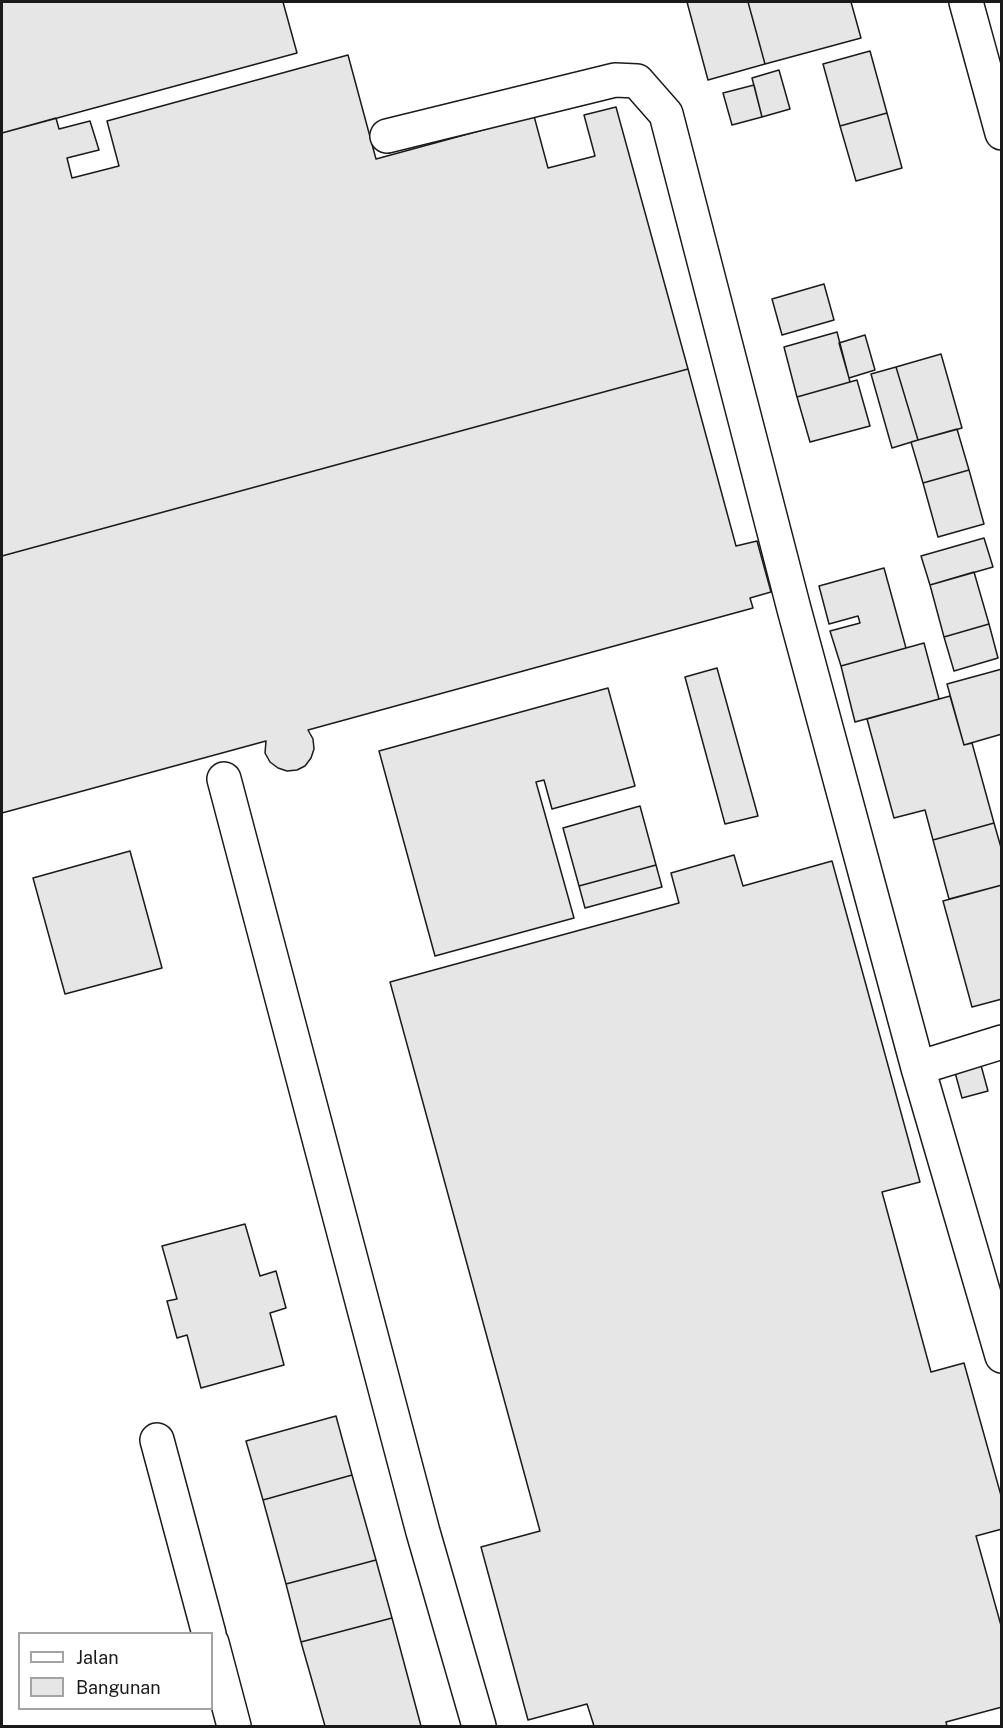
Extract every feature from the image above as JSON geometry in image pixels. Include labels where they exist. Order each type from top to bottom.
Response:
[{"type":"street","points":[[966,2],[1002,133]]},
{"type":"street","points":[[387,136],[615,80],[637,81],[666,114],[794,609],[918,1068],[1002,1356]]},
{"type":"street","points":[[225,779],[423,1533],[479,1726]]},
{"type":"street","points":[[918,1068],[1002,1042]]},
{"type":"street","points":[[157,1440],[208,1632]]},
{"type":"street","points":[[213,1647],[234,1726]]},
{"type":"building","points":[[2,2],[283,2],[297,53],[2,133]]},
{"type":"building","points":[[687,2],[748,2],[765,64],[708,80]]},
{"type":"building","points":[[748,2],[851,2],[861,38],[765,64]]},
{"type":"building","points":[[870,51],[887,113],[840,126],[823,64]]},
{"type":"building","points":[[348,55],[376,159],[534,116],[548,168],[595,156],[584,115],[616,107],[688,369],[2,556],[2,133],[56,118],[59,129],[90,121],[99,150],[67,158],[72,178],[119,166],[107,121]]},
{"type":"building","points":[[779,70],[790,109],[762,117],[752,78]]},
{"type":"building","points":[[754,85],[762,117],[732,125],[723,93]]},
{"type":"building","points":[[887,113],[902,168],[856,181],[840,126]]},
{"type":"building","points":[[824,284],[834,320],[782,335],[772,299]]},
{"type":"building","points":[[837,332],[850,382],[797,397],[784,347]]},
{"type":"building","points":[[865,335],[875,370],[849,378],[839,343]]},
{"type":"building","points":[[941,354],[962,428],[918,440],[896,367]]},
{"type":"building","points":[[896,367],[918,440],[892,448],[871,374]]},
{"type":"building","points":[[688,369],[736,546],[757,541],[771,592],[750,598],[753,608],[308,730],[313,739],[314,749],[305,766],[297,770],[287,771],[270,762],[265,753],[266,741],[2,813],[2,556]]},
{"type":"building","points":[[857,380],[870,426],[810,442],[797,397]]},
{"type":"building","points":[[957,429],[969,470],[923,483],[911,442]]},
{"type":"building","points":[[969,470],[984,524],[938,537],[923,483]]},
{"type":"building","points":[[984,538],[993,567],[930,585],[921,556]]},
{"type":"building","points":[[884,568],[906,648],[841,666],[830,631],[860,623],[858,616],[829,624],[819,586]]},
{"type":"building","points":[[974,572],[989,624],[944,637],[930,585]]},
{"type":"building","points":[[989,624],[998,658],[954,671],[944,637]]},
{"type":"building","points":[[924,643],[939,699],[855,722],[841,666]]},
{"type":"building","points":[[717,668],[758,816],[725,824],[685,677]]},
{"type":"building","points":[[1002,669],[1002,734],[964,745],[947,684]]},
{"type":"building","points":[[608,688],[635,786],[552,809],[544,780],[536,782],[574,918],[435,956],[379,751]]},
{"type":"building","points":[[950,696],[964,745],[972,743],[994,823],[933,840],[925,810],[894,818],[867,719]]},
{"type":"building","points":[[640,806],[656,865],[579,886],[563,828]]},
{"type":"building","points":[[994,823],[1002,851],[1002,885],[949,899],[933,840]]},
{"type":"building","points":[[130,851],[162,968],[65,994],[33,878]]},
{"type":"building","points":[[734,855],[743,886],[832,861],[920,1182],[882,1192],[931,1372],[964,1363],[1002,1499],[1002,1529],[976,1536],[1002,1629],[1002,1707],[946,1722],[947,1726],[594,1726],[587,1704],[528,1720],[481,1547],[540,1531],[390,982],[679,903],[671,873]]},
{"type":"building","points":[[656,865],[662,887],[585,908],[579,886]]},
{"type":"building","points":[[1002,885],[1002,999],[972,1007],[943,901]]},
{"type":"building","points":[[979,1058],[988,1091],[962,1098],[953,1065]]},
{"type":"building","points":[[245,1224],[260,1276],[276,1271],[286,1308],[270,1313],[284,1365],[201,1388],[187,1335],[177,1338],[167,1301],[177,1299],[162,1246]]},
{"type":"building","points":[[336,1416],[352,1475],[263,1500],[246,1441]]},
{"type":"building","points":[[352,1475],[376,1560],[286,1584],[263,1500]]},
{"type":"building","points":[[376,1560],[392,1618],[301,1642],[286,1584]]},
{"type":"building","points":[[392,1618],[421,1726],[325,1726],[301,1642]]}]
